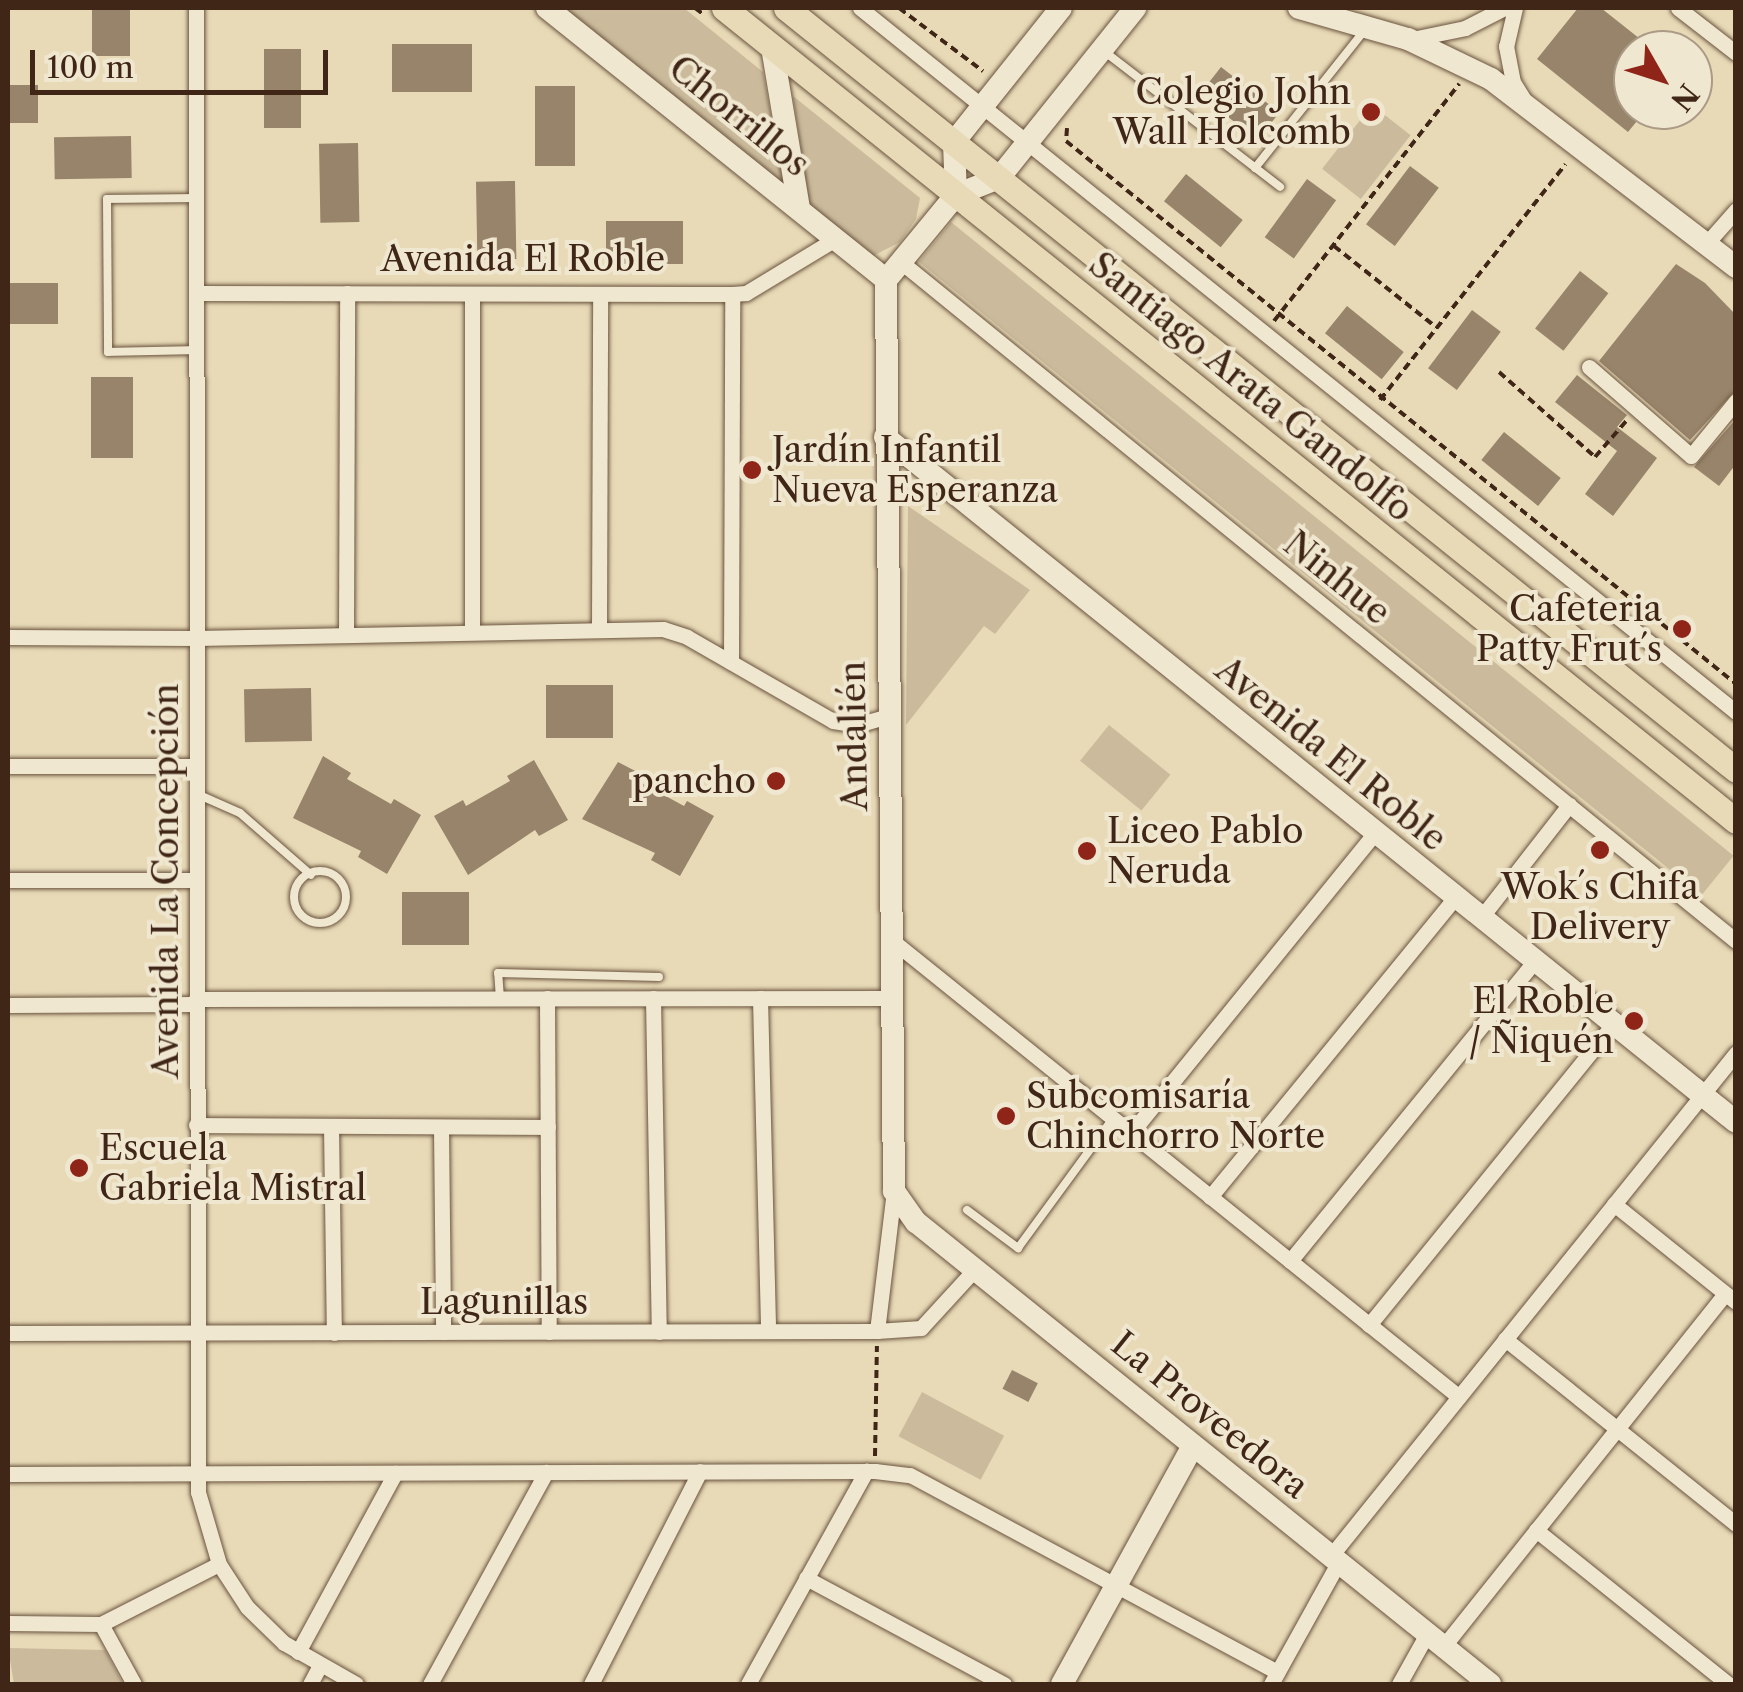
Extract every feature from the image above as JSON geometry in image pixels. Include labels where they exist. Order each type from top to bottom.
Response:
[{"type":"main road","name":"Santiago Arata Gandolfo","points":[[724,8],[1736,822]]},
{"type":"main road","name":"Santiago Arata Gandolfo","points":[[786,8],[1736,770]]},
{"type":"street","name":"Avenida La Concepción","points":[[196,8],[197,1474],[201,1511],[219,1564],[258,1620],[298,1652],[356,1684]]},
{"type":"street","name":"Chorrillos","points":[[547,8],[836,238],[894,271]]},
{"type":"street","name":"Santiago Arata Gandolfo","points":[[860,8],[1736,712]]},
{"type":"street","points":[[956,195],[954,142],[1061,8]]},
{"type":"street","points":[[894,271],[956,195],[999,178],[1135,8]]},
{"type":"street","points":[[1299,8],[1342,13],[1472,68],[1525,101],[1736,266]]},
{"type":"street","points":[[1408,39],[1465,28],[1504,8]]},
{"type":"street","points":[[1515,8],[1506,46],[1513,82],[1525,101]]},
{"type":"street","points":[[1678,8],[1736,53]]},
{"type":"street","points":[[772,46],[799,209]]},
{"type":"street","points":[[1707,244],[1736,210]]},
{"type":"street","name":"Avenida El Roble","points":[[196,294],[732,294],[746,292],[836,238]]},
{"type":"street","name":"Andalién","points":[[894,271],[885,437],[894,1190]]},
{"type":"street","name":"Ninhue","points":[[894,271],[1736,940]]},
{"type":"street","points":[[346,635],[347,294]]},
{"type":"street","points":[[472,294],[472,632]]},
{"type":"street","points":[[599,628],[600,294]]},
{"type":"street","points":[[730,662],[732,294]]},
{"type":"street","points":[[1589,367],[1692,456],[1736,401]]},
{"type":"street","name":"Avenida El Roble","points":[[885,437],[1454,899],[1736,1122]]},
{"type":"street","points":[[8,637],[196,638],[599,628],[676,632],[841,724],[857,725],[889,716]]},
{"type":"street","points":[[8,766],[196,766]]},
{"type":"street","points":[[1480,919],[1569,805]]},
{"type":"street","points":[[1131,1133],[1374,834]]},
{"type":"street","points":[[8,880],[196,880]]},
{"type":"street","points":[[1210,1197],[1454,899]]},
{"type":"street","points":[[894,942],[1458,1397]]},
{"type":"street","points":[[1290,1261],[1534,962]]},
{"type":"street","points":[[8,1005],[500,998],[893,998]]},
{"type":"street","points":[[548,998],[549,1332]]},
{"type":"street","points":[[653,998],[659,1332]]},
{"type":"street","points":[[760,998],[768,1331]]},
{"type":"street","points":[[1369,1325],[1614,1024]]},
{"type":"street","points":[[8,1474],[870,1471],[910,1475],[1116,1585],[1275,1678],[1334,1560],[1458,1397],[1736,1054]]},
{"type":"street","points":[[196,1125],[548,1127]]},
{"type":"street","points":[[331,1126],[334,1332]]},
{"type":"street","points":[[441,1127],[442,1332]]},
{"type":"street","points":[[877,1331],[894,1190]]},
{"type":"street","name":"La Proveedora","points":[[894,1190],[916,1222],[1490,1684]]},
{"type":"street","points":[[1399,1684],[1536,1530],[1730,1298],[1614,1204]]},
{"type":"street","name":"Lagunillas","points":[[8,1334],[877,1331],[920,1328],[975,1269]]},
{"type":"street","points":[[1505,1340],[1729,1519],[1736,1499]]},
{"type":"street","points":[[1062,1684],[1193,1446]]},
{"type":"street","points":[[748,1684],[870,1471]]},
{"type":"street","points":[[298,1652],[396,1472]]},
{"type":"street","points":[[430,1684],[546,1472]]},
{"type":"street","points":[[590,1684],[700,1472]]},
{"type":"street","points":[[1536,1530],[1728,1684]]},
{"type":"street","points":[[8,1622],[101,1624],[219,1564]]},
{"type":"street","points":[[806,1578],[1004,1684]]},
{"type":"street","points":[[101,1624],[134,1684]]},
{"type":"street","points":[[310,1684],[320,1665]]},
{"type":"lane","points":[[1254,168],[1368,26]]},
{"type":"lane","points":[[1102,50],[1280,188]]},
{"type":"lane","points":[[196,198],[107,200],[108,352],[196,350]]},
{"type":"lane","points":[[196,794],[240,813],[310,875]]},
{"type":"lane","points":[[320,870],[342,880],[347,904],[332,922],[308,922],[293,903],[299,880],[310,875],[320,870]]},
{"type":"lane","points":[[500,998],[498,973],[659,977]]},
{"type":"lane","points":[[968,1210],[1018,1248],[1113,1118]]},
{"type":"path","points":[[899,8],[976,70],[1006,76]]},
{"type":"path","points":[[1264,332],[1472,68]]},
{"type":"path","points":[[1051,113],[1067,127],[1066,141],[1380,400],[1736,684]]},
{"type":"path","points":[[1380,400],[1582,144]]},
{"type":"path","points":[[1334,246],[1436,328]]},
{"type":"path","points":[[1499,372],[1595,457],[1637,409]]},
{"type":"path","points":[[870,1471],[877,1331]]},
{"type":"shaded area","points":[[564,8],[684,8],[763,72],[784,187]]},
{"type":"shaded area","points":[[793,96],[920,198],[916,219],[900,242],[871,257],[810,207]]},
{"type":"shaded area","points":[[1372,105],[1411,135],[1361,199],[1322,169]]},
{"type":"shaded area","points":[[951,222],[1734,856],[1701,895],[919,262]]},
{"type":"shaded area","points":[[908,506],[1030,590],[995,634],[984,626],[906,725]]},
{"type":"shaded area","points":[[1109,725],[1170,775],[1141,810],[1080,761]]},
{"type":"shaded area","points":[[922,1392],[1004,1436],[981,1480],[899,1436]]},
{"type":"shaded area","points":[[8,1648],[105,1650],[123,1684],[14,1684]]},
{"type":"building","points":[[92,8],[130,8],[130,56],[92,56]]},
{"type":"building","points":[[1578,8],[1601,8],[1629,30],[1613,30],[1613,120],[1537,59]]},
{"type":"building","points":[[392,44],[472,44],[472,92],[392,92]]},
{"type":"building","points":[[264,49],[301,49],[301,128],[264,128]]},
{"type":"building","points":[[1221,67],[1279,113],[1258,140],[1199,95]]},
{"type":"building","points":[[8,85],[38,85],[38,123],[8,123]]},
{"type":"building","points":[[535,86],[575,86],[575,166],[535,166]]},
{"type":"building","points":[[131,136],[132,178],[55,179],[54,137]]},
{"type":"building","points":[[358,143],[359,222],[320,223],[319,144]]},
{"type":"building","points":[[1410,166],[1439,188],[1395,246],[1366,224]]},
{"type":"building","points":[[1186,174],[1243,220],[1221,247],[1164,201]]},
{"type":"building","points":[[1307,179],[1336,200],[1294,258],[1265,237]]},
{"type":"building","points":[[515,181],[516,259],[477,260],[476,182]]},
{"type":"building","points":[[606,221],[683,221],[683,264],[606,264]]},
{"type":"building","points":[[1676,264],[1705,283],[1736,315],[1736,390],[1690,440],[1599,361]]},
{"type":"building","points":[[1580,271],[1608,293],[1563,351],[1535,329]]},
{"type":"building","points":[[8,283],[58,283],[58,324],[8,324]]},
{"type":"building","points":[[1347,306],[1404,352],[1382,379],[1325,333]]},
{"type":"building","points":[[1472,310],[1501,332],[1457,390],[1428,368]]},
{"type":"building","points":[[1577,375],[1627,415],[1617,427],[1657,458],[1613,516],[1585,494],[1617,451],[1555,402]]},
{"type":"building","points":[[91,377],[133,377],[133,458],[91,458]]},
{"type":"building","points":[[1736,419],[1736,464],[1719,486],[1694,467]]},
{"type":"building","points":[[1504,432],[1561,478],[1538,506],[1481,460]]},
{"type":"building","points":[[546,685],[613,685],[613,738],[546,738]]},
{"type":"building","points":[[311,688],[312,741],[245,742],[244,689]]},
{"type":"building","points":[[323,756],[351,773],[347,779],[391,804],[394,799],[421,815],[387,874],[358,857],[361,851],[293,818]]},
{"type":"building","points":[[534,760],[568,820],[539,836],[535,830],[468,875],[434,816],[463,800],[466,806],[510,781],[507,776]]},
{"type":"building","points":[[618,762],[643,775],[640,782],[684,806],[687,801],[714,816],[680,876],[651,860],[655,853],[582,819]]},
{"type":"building","points":[[402,892],[469,892],[469,945],[402,945]]},
{"type":"building","points":[[1012,1370],[1038,1383],[1028,1402],[1002,1389]]},
{"type":"place","name":"Colegio John Wall Holcomb","points":[[1371,112]]},
{"type":"place","name":"Jardín Infantil Nueva Esperanza","points":[[752,470]]},
{"type":"place","name":"Cafeteria Patty Frut´s","points":[[1682,629]]},
{"type":"place","name":"pancho","points":[[776,781]]},
{"type":"place","name":"Wok´s Chifa Delivery","points":[[1600,850]]},
{"type":"place","name":"Liceo Pablo Neruda","points":[[1087,851]]},
{"type":"place","name":"El Roble / Ñiquén","points":[[1634,1021]]},
{"type":"place","name":"Subcomisaría Chinchorro Norte","points":[[1006,1116]]},
{"type":"place","name":"Escuela Gabriela Mistral","points":[[79,1168]]}]
